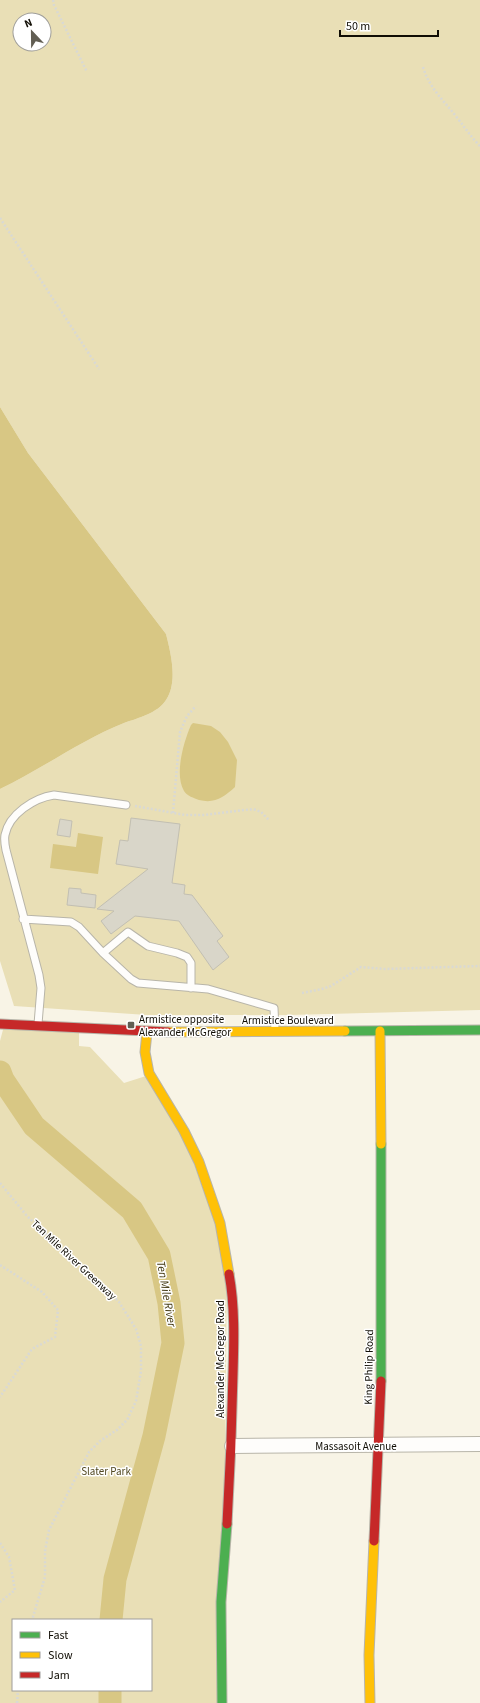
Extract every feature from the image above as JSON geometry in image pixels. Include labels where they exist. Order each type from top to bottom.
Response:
[{"type":"street","name":"Armistice Boulevard","points":[[0,1024],[147,1032],[380,1032],[480,1030]]},
{"type":"street","name":"Alexander McGregor Road","points":[[147,1032],[144,1052],[149,1073],[184,1131],[199,1162],[223,1237],[232,1288],[234,1320],[232,1446],[221,1602],[222,1703]]},
{"type":"street","name":"King Philip Road","points":[[370,1703],[369,1655],[380,1446],[382,1259],[380,1032]]},
{"type":"street","name":"Massasoit Avenue","points":[[232,1446],[480,1444]]},
{"type":"lane","points":[[38,1026],[40,988],[39,975],[6,850],[5,835],[8,825],[15,815],[36,801],[54,796],[126,805]]},
{"type":"lane","points":[[23,919],[71,922],[79,927],[102,953],[131,979],[138,983],[191,988],[234,995],[274,1008],[275,1032]]},
{"type":"lane","points":[[102,953],[128,932],[148,946],[178,953],[187,957],[191,963],[191,988]]},
{"type":"path","points":[[53,0],[87,72]]},
{"type":"path","points":[[423,67],[427,80],[458,118],[468,135],[480,146]]},
{"type":"path","points":[[0,218],[99,369]]},
{"type":"path","points":[[173,813],[180,732],[187,716],[196,706]]},
{"type":"path","points":[[126,805],[173,813],[204,815],[253,809],[261,812],[269,820]]},
{"type":"path","points":[[302,993],[322,990],[331,986],[361,966],[385,969],[480,966]]},
{"type":"path","name":"Ten Mile River Greenway","points":[[0,1183],[27,1216],[119,1302],[136,1329],[141,1346],[141,1371],[136,1401],[127,1420],[89,1452],[49,1530],[45,1551],[45,1577],[32,1619]]},
{"type":"path","points":[[0,1266],[42,1292],[58,1310],[56,1336],[32,1349],[0,1397]]},
{"type":"path","points":[[0,1543],[9,1557],[15,1590],[0,1602]]},
{"type":"path","points":[[17,1703],[18,1691]]},
{"type":"green space","points":[[0,0],[480,0],[480,1010],[290,1015],[147,1015],[14,1006],[0,961],[0,789],[92,738],[124,723],[153,712],[162,705],[170,693],[173,676],[170,650],[166,634],[28,453],[0,407]]},
{"type":"green space","name":"Slater Park","points":[[4,1026],[79,1031],[79,1046],[90,1047],[124,1083],[146,1076],[179,1122],[227,1256],[223,1703],[0,1703],[0,1041]]},
{"type":"shaded area","points":[[0,407],[28,453],[166,634],[170,650],[173,676],[170,693],[162,705],[153,712],[124,723],[92,738],[0,789]]},
{"type":"shaded area","points":[[193,723],[211,726],[220,732],[228,742],[237,760],[235,787],[219,799],[205,801],[191,797],[185,793],[181,784],[181,758],[183,748]]},
{"type":"shaded area","points":[[78,833],[103,837],[98,874],[50,868],[53,844],[76,847]]},
{"type":"building","points":[[131,818],[180,824],[172,883],[185,885],[184,894],[192,895],[223,936],[217,941],[229,957],[213,970],[179,921],[135,916],[111,934],[101,921],[114,911],[97,909],[148,869],[116,864],[120,840],[128,841]]},
{"type":"building","points":[[60,819],[72,821],[70,837],[57,835]]},
{"type":"building","points":[[69,888],[81,889],[81,893],[96,895],[95,908],[67,905]]},
{"type":"waterway","name":"Ten Mile River","points":[[0,1072],[3,1080],[34,1126],[132,1210],[159,1255],[169,1303],[173,1343],[154,1436],[115,1579],[111,1619]]},
{"type":"waterway","name":"Ten Mile River","points":[[110,1691],[110,1703]]},
{"type":"traffic: fast","points":[[345,1031],[480,1030]]},
{"type":"traffic: fast","points":[[381,1144],[381,1381]]},
{"type":"traffic: fast","points":[[222,1703],[221,1602],[227,1524]]},
{"type":"traffic: slow","points":[[168,1032],[345,1031]]},
{"type":"traffic: slow","points":[[380,1031],[381,1144]]},
{"type":"traffic: slow","points":[[147,1032],[145,1052],[149,1073],[184,1131],[199,1162],[220,1223],[229,1274]]},
{"type":"traffic: slow","points":[[370,1703],[369,1655],[374,1541]]},
{"type":"traffic: jam","points":[[0,1024],[168,1032]]},
{"type":"traffic: jam","points":[[227,1524],[234,1336],[229,1274]]},
{"type":"traffic: jam","points":[[374,1541],[381,1381]]},
{"type":"place","name":"Armistice opposite Alexander McGregor","points":[[131,1025]]}]
